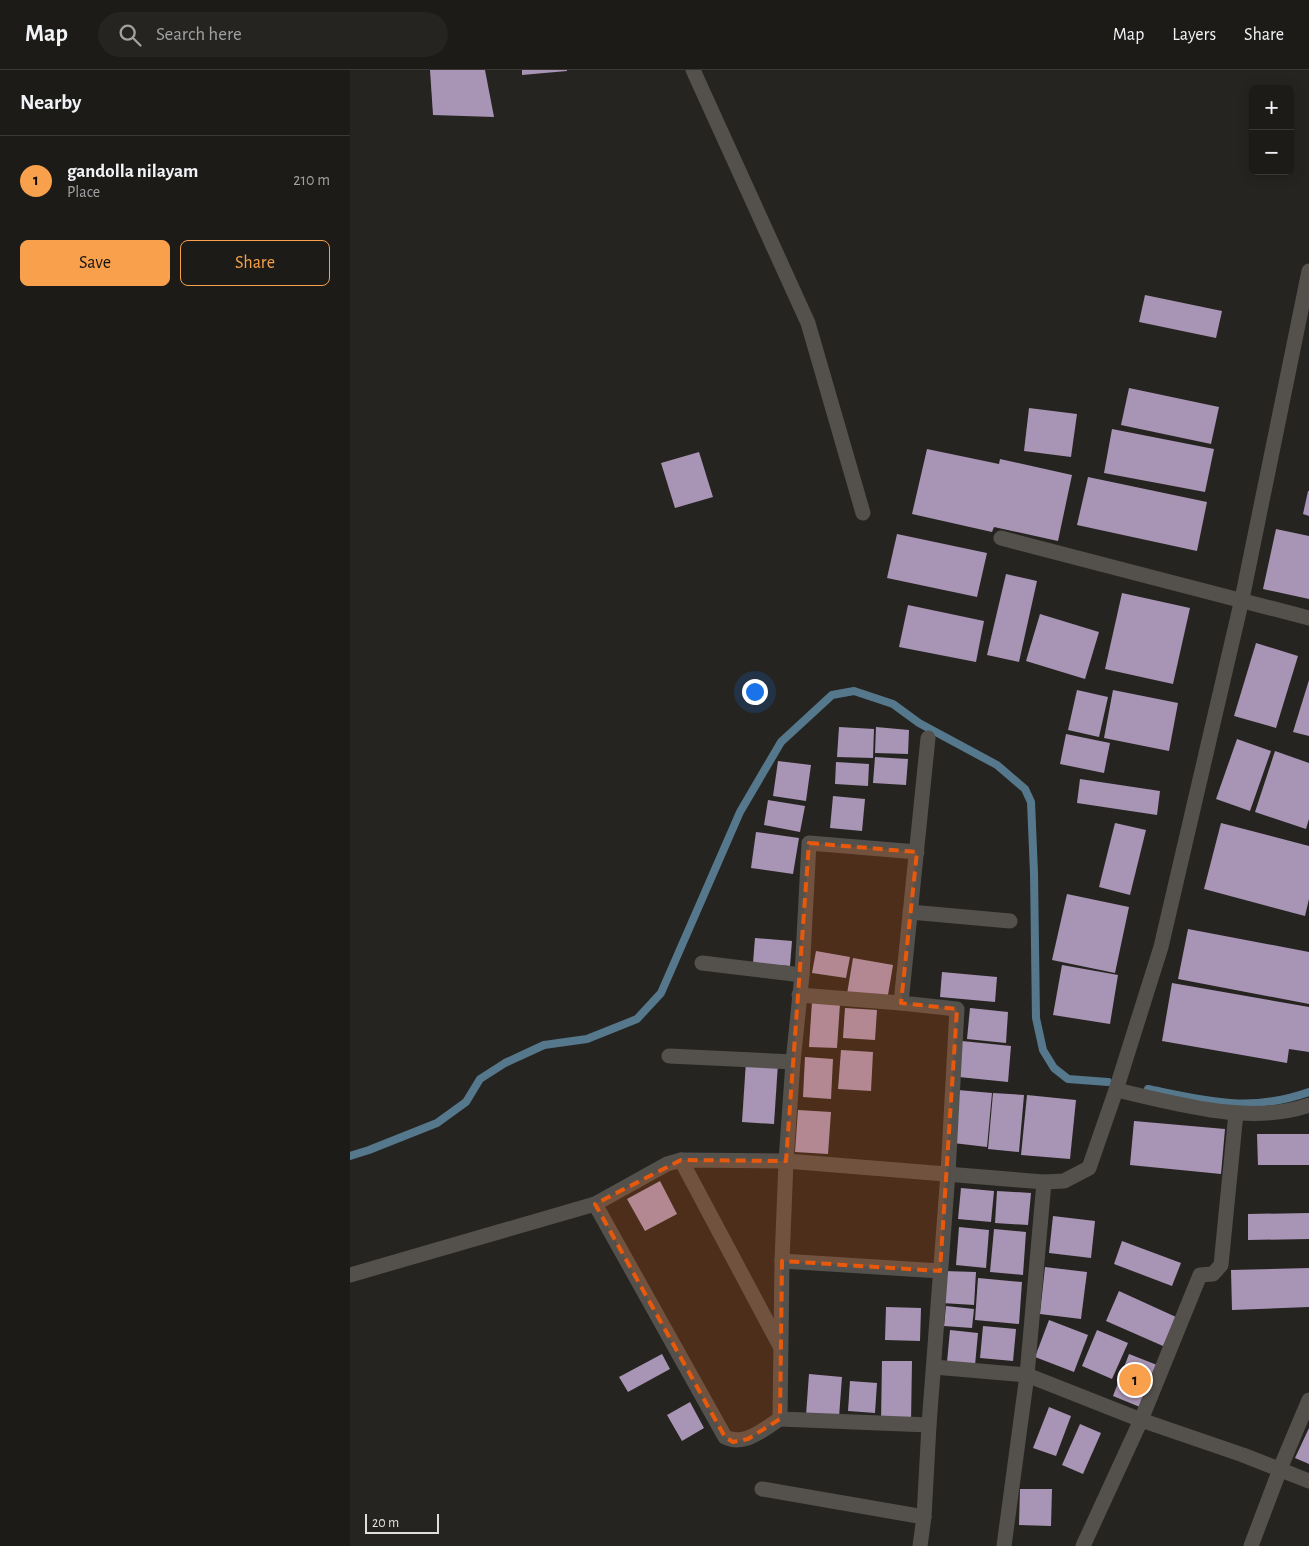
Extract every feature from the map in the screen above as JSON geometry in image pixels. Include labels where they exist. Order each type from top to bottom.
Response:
[{"type":"street","points":[[693,70],[808,323],[863,513]]},
{"type":"street","points":[[350,1275],[595,1204],[667,1164],[681,1160],[786,1161],[1044,1182],[1064,1181],[1089,1168],[1116,1090],[1161,947],[1242,599],[1309,271]]},
{"type":"street","points":[[1001,538],[1242,599],[1309,618]]},
{"type":"street","points":[[901,1003],[928,738]]},
{"type":"street","points":[[780,1419],[782,1260],[786,1161],[793,1062],[802,975],[809,842],[917,852]]},
{"type":"street","points":[[910,912],[1010,921]]},
{"type":"street","points":[[702,962],[802,975]]},
{"type":"street","points":[[799,995],[957,1009],[948,1173],[924,1517],[920,1546]]},
{"type":"street","points":[[669,1056],[793,1062]]},
{"type":"street","points":[[1116,1090],[1236,1113],[1270,1114],[1309,1105]]},
{"type":"street","points":[[1084,1546],[1142,1420],[1200,1275],[1213,1274],[1221,1265],[1236,1113]]},
{"type":"street","points":[[681,1160],[780,1348]]},
{"type":"street","points":[[1004,1546],[1027,1375],[1044,1182]]},
{"type":"street","points":[[595,1204],[725,1438],[733,1442],[748,1439],[780,1419],[929,1425]]},
{"type":"street","points":[[782,1260],[940,1271]]},
{"type":"street","points":[[934,1367],[1027,1375],[1142,1420],[1281,1469],[1309,1481]]},
{"type":"street","points":[[1251,1546],[1309,1400]]},
{"type":"street","points":[[762,1489],[924,1517]]},
{"type":"highlighted area","points":[[809,843],[917,852],[901,1003],[957,1009],[940,1271],[782,1261],[780,1419],[748,1439],[733,1442],[725,1437],[595,1204],[681,1160],[786,1161]]},
{"type":"building","points":[[430,70],[485,70],[494,117],[433,115]]},
{"type":"building","points":[[522,70],[567,70],[567,71],[522,75]]},
{"type":"building","points":[[1145,295],[1222,311],[1216,338],[1139,322]]},
{"type":"building","points":[[1129,388],[1219,407],[1211,444],[1121,425]]},
{"type":"building","points":[[1029,408],[1077,414],[1071,457],[1024,451]]},
{"type":"building","points":[[1112,429],[1214,449],[1205,492],[1104,473]]},
{"type":"building","points":[[927,449],[999,464],[1000,459],[1072,475],[1058,541],[994,527],[992,532],[912,514]]},
{"type":"building","points":[[699,452],[713,497],[675,508],[661,463]]},
{"type":"building","points":[[1088,477],[1207,502],[1197,551],[1077,525]]},
{"type":"building","points":[[1309,491],[1309,516],[1303,514]]},
{"type":"building","points":[[1276,529],[1309,536],[1309,599],[1263,589]]},
{"type":"building","points":[[897,534],[987,553],[977,597],[887,578]]},
{"type":"building","points":[[1006,574],[1037,581],[1019,662],[987,655]]},
{"type":"building","points":[[1122,593],[1190,608],[1173,684],[1105,669]]},
{"type":"building","points":[[908,605],[984,621],[976,662],[899,647]]},
{"type":"building","points":[[1040,614],[1099,632],[1085,679],[1026,661]]},
{"type":"building","points":[[1256,643],[1298,656],[1276,728],[1234,716]]},
{"type":"building","points":[[1309,680],[1309,736],[1293,732]]},
{"type":"building","points":[[1077,690],[1108,697],[1099,737],[1068,730]]},
{"type":"building","points":[[1113,690],[1178,703],[1169,751],[1104,738]]},
{"type":"building","points":[[839,727],[874,729],[873,758],[837,757]]},
{"type":"building","points":[[876,727],[909,730],[908,754],[875,753]]},
{"type":"building","points":[[1066,734],[1110,743],[1104,773],[1060,764]]},
{"type":"building","points":[[1237,739],[1271,751],[1250,811],[1216,799]]},
{"type":"building","points":[[1275,751],[1309,763],[1309,819],[1306,829],[1255,812]]},
{"type":"building","points":[[875,757],[908,759],[906,785],[873,783]]},
{"type":"building","points":[[778,761],[811,765],[806,801],[773,796]]},
{"type":"building","points":[[836,762],[869,764],[868,786],[835,784]]},
{"type":"building","points":[[1080,779],[1160,791],[1157,815],[1077,803]]},
{"type":"building","points":[[833,796],[865,799],[862,831],[830,828]]},
{"type":"building","points":[[768,800],[805,806],[800,832],[764,825]]},
{"type":"building","points":[[1115,823],[1146,830],[1130,895],[1099,887]]},
{"type":"building","points":[[1221,823],[1309,846],[1309,899],[1305,916],[1204,889]]},
{"type":"building","points":[[756,832],[799,838],[793,874],[751,868]]},
{"type":"building","points":[[1067,894],[1129,907],[1115,973],[1052,960]]},
{"type":"building","points":[[1188,929],[1309,952],[1309,1004],[1178,979]]},
{"type":"building","points":[[755,938],[792,941],[790,966],[753,963]]},
{"type":"building","points":[[816,951],[850,957],[846,978],[812,973]]},
{"type":"building","points":[[853,958],[893,965],[887,1001],[847,994]]},
{"type":"building","points":[[1062,965],[1118,975],[1110,1024],[1053,1015]]},
{"type":"building","points":[[942,972],[997,977],[995,1002],[940,997]]},
{"type":"building","points":[[1172,983],[1309,1007],[1309,1052],[1289,1049],[1287,1063],[1162,1041]]},
{"type":"building","points":[[812,1002],[840,1004],[837,1048],[809,1047]]},
{"type":"building","points":[[845,1008],[877,1010],[875,1040],[843,1038]]},
{"type":"building","points":[[970,1008],[1008,1012],[1006,1043],[967,1039]]},
{"type":"building","points":[[962,1041],[1011,1046],[1008,1082],[959,1077]]},
{"type":"building","points":[[841,1050],[873,1052],[871,1091],[838,1089]]},
{"type":"building","points":[[805,1057],[833,1059],[831,1099],[803,1097]]},
{"type":"building","points":[[746,1061],[778,1063],[774,1124],[742,1122]]},
{"type":"building","points":[[958,1090],[992,1093],[987,1147],[953,1143]]},
{"type":"building","points":[[993,1093],[1024,1095],[1019,1152],[988,1149]]},
{"type":"building","points":[[1027,1095],[1076,1100],[1070,1159],[1021,1155]]},
{"type":"building","points":[[798,1110],[831,1112],[828,1154],[795,1152]]},
{"type":"building","points":[[1134,1121],[1225,1129],[1221,1174],[1130,1165]]},
{"type":"building","points":[[1257,1134],[1309,1134],[1309,1165],[1258,1165]]},
{"type":"building","points":[[660,1181],[677,1214],[645,1231],[627,1199]]},
{"type":"building","points":[[961,1188],[994,1191],[991,1222],[958,1219]]},
{"type":"building","points":[[997,1191],[1031,1193],[1028,1225],[995,1223]]},
{"type":"building","points":[[1309,1213],[1309,1239],[1248,1240],[1248,1214]]},
{"type":"building","points":[[1053,1216],[1095,1221],[1091,1258],[1049,1253]]},
{"type":"building","points":[[959,1227],[989,1230],[986,1268],[956,1265]]},
{"type":"building","points":[[994,1229],[1026,1232],[1023,1275],[990,1272]]},
{"type":"building","points":[[1122,1241],[1181,1263],[1172,1286],[1114,1264]]},
{"type":"building","points":[[1045,1267],[1087,1272],[1081,1319],[1040,1314]]},
{"type":"building","points":[[1309,1268],[1309,1307],[1232,1310],[1231,1270]]},
{"type":"building","points":[[944,1271],[976,1272],[974,1305],[942,1303]]},
{"type":"building","points":[[978,1278],[1022,1282],[1019,1324],[975,1320]]},
{"type":"building","points":[[1119,1291],[1176,1317],[1163,1346],[1106,1321]]},
{"type":"building","points":[[946,1306],[974,1309],[972,1328],[944,1326]]},
{"type":"building","points":[[886,1307],[921,1308],[920,1341],[885,1340]]},
{"type":"building","points":[[1049,1320],[1088,1335],[1074,1372],[1035,1357]]},
{"type":"building","points":[[983,1326],[1016,1329],[1013,1361],[980,1358]]},
{"type":"building","points":[[950,1330],[978,1333],[975,1365],[947,1362]]},
{"type":"building","points":[[1097,1330],[1128,1343],[1112,1379],[1082,1366]]},
{"type":"building","points":[[662,1354],[670,1369],[628,1392],[619,1377]]},
{"type":"building","points":[[1129,1354],[1157,1365],[1140,1407],[1113,1396]]},
{"type":"building","points":[[882,1361],[912,1361],[911,1422],[881,1422]]},
{"type":"building","points":[[809,1374],[842,1377],[839,1417],[806,1415]]},
{"type":"building","points":[[850,1381],[877,1383],[875,1413],[848,1411]]},
{"type":"building","points":[[690,1402],[704,1428],[682,1441],[667,1415]]},
{"type":"building","points":[[1049,1407],[1071,1416],[1056,1456],[1033,1448]]},
{"type":"building","points":[[1080,1424],[1101,1433],[1083,1474],[1062,1465]]},
{"type":"building","points":[[1309,1428],[1309,1464],[1295,1458]]},
{"type":"building","points":[[1020,1489],[1052,1489],[1051,1526],[1019,1525]]},
{"type":"waterway","points":[[350,1156],[437,1123],[466,1102],[480,1079],[505,1063],[544,1045],[587,1039],[637,1019],[661,993],[740,812],[781,742],[832,695],[854,691],[893,704],[919,723],[997,765],[1025,789],[1031,802],[1036,1018],[1043,1050],[1054,1068],[1068,1079],[1108,1082]]},
{"type":"waterway","points":[[1148,1089],[1228,1103],[1267,1102],[1309,1092]]},
{"type":"place","name":"gandolla nilayam","points":[[1135,1380]]}]
